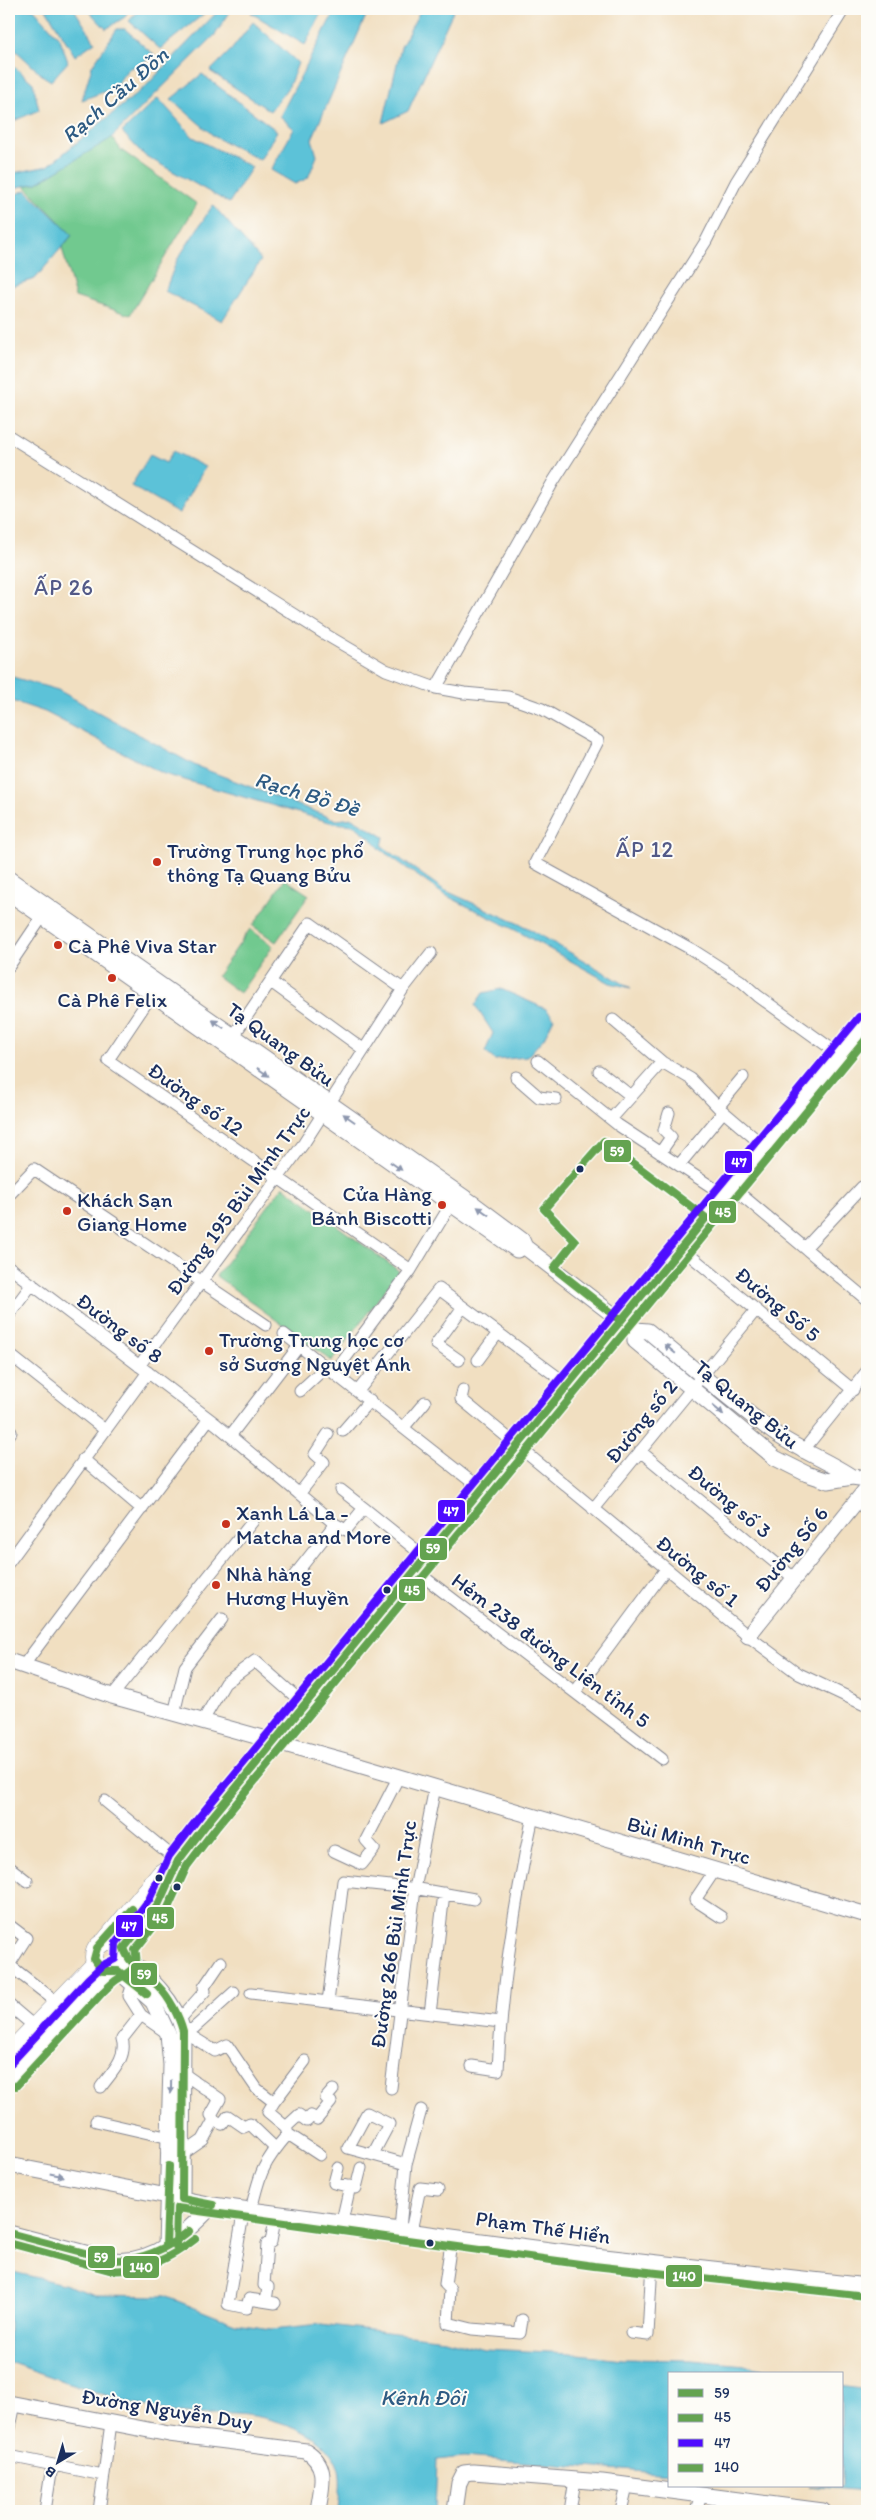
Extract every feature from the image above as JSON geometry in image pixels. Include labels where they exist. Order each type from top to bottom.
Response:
[{"type":"main road","name":"Tạ Quang Bửu","points":[[9,879],[46,912],[153,993],[327,1110],[475,1205],[522,1240],[525,1247],[620,1320],[635,1330],[648,1331],[773,1432],[802,1452],[831,1463],[860,1478]]},
{"type":"main road","name":"Tạ Quang Bửu","points":[[9,892],[46,912],[234,1035],[327,1110],[450,1204],[517,1250],[525,1247]]},
{"type":"main road","points":[[9,2078],[112,1963],[158,1905],[178,1861],[274,1741],[421,1565],[680,1247],[867,1023]]},
{"type":"main road","name":"Tạ Quang Bửu","points":[[635,1330],[635,1341],[775,1458],[807,1474],[828,1481],[860,1478]]},
{"type":"main road","name":"Đường Số 6","points":[[748,1636],[795,1580],[867,1488]]},
{"type":"main road","name":"Bùi Minh Trực","points":[[16,1664],[112,1696],[399,1776],[867,1915]]},
{"type":"main road","points":[[177,2028],[133,1982],[95,1950],[105,1941],[161,1873],[178,1861]]},
{"type":"main road","points":[[9,2053],[16,2042],[35,2027],[58,2003],[112,1963],[116,1941],[105,1941]]},
{"type":"main road","points":[[112,1963],[160,1988],[177,2028],[183,2154],[166,2246]]},
{"type":"main road","points":[[174,2198],[170,2138],[180,2068]]},
{"type":"main road","name":"Phạm Thế Hiển","points":[[9,2165],[213,2205],[652,2262],[867,2286]]},
{"type":"main road","points":[[9,2233],[121,2261],[137,2258],[166,2246],[188,2233],[213,2205]]},
{"type":"main road","name":"Đường Nguyễn Duy","points":[[12,2404],[169,2434],[306,2451],[317,2458],[322,2466],[318,2511]]},
{"type":"main road","points":[[456,2511],[459,2483],[464,2474],[473,2472],[575,2480],[701,2496],[757,2507],[822,2511]]},
{"type":"street","points":[[436,688],[553,482],[706,241],[736,182],[844,9]]},
{"type":"street","points":[[9,436],[363,658],[406,678],[436,688],[508,697],[542,709],[598,741],[535,863],[708,960],[741,981],[758,996],[840,1055]]},
{"type":"street","points":[[9,966],[46,912]]},
{"type":"street","points":[[234,1035],[310,923],[402,989]]},
{"type":"street","name":"Đường 195 Bùi Minh Trực","points":[[9,1562],[105,1430],[203,1281],[279,1179],[327,1110],[363,1049],[402,989],[431,954]]},
{"type":"street","points":[[271,982],[363,1049]]},
{"type":"street","name":"Đường số 12","points":[[153,993],[108,1060],[411,1270]]},
{"type":"street","points":[[613,1020],[662,1062],[691,1079],[721,1110],[765,1147]]},
{"type":"street","points":[[538,1061],[611,1119],[660,1153],[728,1191],[805,1248],[867,1300]]},
{"type":"street","points":[[611,1119],[662,1062]]},
{"type":"street","points":[[599,1072],[631,1096]]},
{"type":"street","points":[[516,1077],[539,1097],[556,1099]]},
{"type":"street","points":[[679,1165],[721,1110],[743,1077]]},
{"type":"street","points":[[660,1153],[671,1137],[664,1130],[666,1118],[670,1113]]},
{"type":"street","points":[[9,1194],[34,1168],[266,1324]]},
{"type":"street","points":[[805,1248],[866,1186]]},
{"type":"street","points":[[300,1390],[331,1369],[411,1270],[450,1204]]},
{"type":"street","name":"Đường Số 5","points":[[680,1247],[853,1390]]},
{"type":"street","name":"Đường số 8","points":[[9,1267],[209,1419],[335,1524]]},
{"type":"street","points":[[9,1315],[32,1284]]},
{"type":"street","points":[[358,1391],[438,1289],[567,1384]]},
{"type":"street","points":[[459,1360],[436,1344],[463,1307]]},
{"type":"street","name":"Đường số 2","points":[[593,1509],[756,1310]]},
{"type":"street","points":[[478,1360],[498,1333]]},
{"type":"street","points":[[284,1334],[331,1369],[482,1490]]},
{"type":"street","points":[[230,1436],[300,1346]]},
{"type":"street","points":[[10,1358],[105,1430]]},
{"type":"street","points":[[802,1452],[867,1371]]},
{"type":"street","name":"Đường số 1","points":[[463,1390],[461,1399],[748,1636],[799,1674],[867,1706]]},
{"type":"street","points":[[344,1431],[370,1400]]},
{"type":"street","points":[[404,1427],[425,1402]]},
{"type":"street","points":[[16,1664],[142,1508],[209,1419]]},
{"type":"street","points":[[299,1494],[324,1462],[315,1454],[328,1434]]},
{"type":"street","name":"Đường số 3","points":[[640,1451],[795,1580]]},
{"type":"street","points":[[83,1459],[142,1508]]},
{"type":"street","name":"Hẻm 238 đường Liên tỉnh 5","points":[[341,1490],[364,1508],[421,1565],[575,1692],[662,1759]]},
{"type":"street","points":[[294,1576],[335,1524],[346,1530],[364,1508]]},
{"type":"street","points":[[112,1696],[253,1521]]},
{"type":"street","points":[[575,1692],[666,1569]]},
{"type":"street","points":[[174,1714],[185,1667],[222,1619]]},
{"type":"street","points":[[202,1722],[225,1683],[255,1661],[305,1705]]},
{"type":"street","points":[[334,1851],[362,1864],[374,1849],[366,1840],[399,1776]]},
{"type":"street","name":"Đường 266 Bùi Minh Trực","points":[[391,2088],[414,1889],[435,1787]]},
{"type":"street","points":[[105,1801],[178,1861]]},
{"type":"street","points":[[472,2066],[498,2070],[501,2022],[515,1912],[533,1816]]},
{"type":"street","points":[[9,1867],[27,1882]]},
{"type":"street","points":[[715,1870],[696,1900],[720,1917]]},
{"type":"street","points":[[328,2002],[343,1881],[444,1893],[474,1899]]},
{"type":"street","name":"Đường 266 Bùi Minh Trực","points":[[430,2014],[444,1893]]},
{"type":"street","points":[[9,1925],[26,1938],[9,1965],[58,2003]]},
{"type":"street","points":[[177,2028],[205,1992],[204,1987],[221,1962]]},
{"type":"street","points":[[133,1982],[129,1996],[141,2015],[177,2028],[215,2051],[226,2046],[257,2089],[274,2102]]},
{"type":"street","points":[[177,2028],[194,2028],[234,1992]]},
{"type":"street","points":[[252,1993],[501,2022]]},
{"type":"street","points":[[9,2005],[35,2027]]},
{"type":"street","points":[[102,2087],[122,2057],[125,2048],[122,2039],[141,2015]]},
{"type":"street","points":[[305,2061],[268,2112],[287,2130],[320,2155]]},
{"type":"street","points":[[180,2068],[220,2099],[211,2114],[214,2120],[222,2124],[228,2116],[244,2127],[250,2124],[275,2148]]},
{"type":"street","points":[[276,2213],[271,2242],[267,2244],[264,2285],[268,2287],[271,2302],[249,2300],[247,2308],[228,2304],[248,2209],[267,2158],[299,2115],[307,2121],[311,2116],[317,2119],[331,2102],[326,2098],[333,2090]]},
{"type":"street","points":[[405,2230],[406,2164],[421,2110]]},
{"type":"street","points":[[373,2154],[389,2124],[368,2113],[348,2148],[406,2164]]},
{"type":"street","points":[[183,2154],[203,2140],[214,2120]]},
{"type":"street","points":[[96,2121],[170,2138]]},
{"type":"street","points":[[338,2168],[334,2183],[356,2188],[361,2168]]},
{"type":"street","points":[[342,2221],[350,2186]]},
{"type":"street","points":[[405,2230],[420,2188],[438,2190]]},
{"type":"street","points":[[452,2236],[445,2284],[450,2289],[448,2323],[472,2329],[520,2333],[522,2320]]},
{"type":"street","points":[[632,2333],[648,2335],[652,2262]]},
{"type":"street","points":[[9,2432],[12,2404]]},
{"type":"street","points":[[99,2511],[111,2423]]},
{"type":"street","points":[[9,2456],[103,2475]]},
{"type":"street","points":[[45,2511],[52,2466]]},
{"type":"street","points":[[570,2511],[575,2480]]},
{"type":"street","points":[[621,2511],[627,2486]]},
{"type":"street","points":[[696,2511],[701,2496]]},
{"type":"green space","points":[[112,137],[121,150],[197,204],[130,315],[75,297],[62,248],[72,235],[25,186],[37,183]]},
{"type":"green space","points":[[285,879],[309,895],[276,942],[253,926]]},
{"type":"green space","points":[[250,929],[273,946],[240,993],[217,976]]},
{"type":"green space","points":[[283,1186],[399,1271],[332,1361],[216,1276]]},
{"type":"green space","points":[[172,2204],[191,2210],[186,2221],[175,2228]]},
{"type":"water","points":[[9,9],[34,9],[60,39],[68,62],[51,81],[43,76],[9,44]]},
{"type":"water","points":[[46,9],[74,9],[95,42],[75,56]]},
{"type":"water","points":[[87,9],[129,9],[125,17],[106,29]]},
{"type":"water","points":[[140,9],[210,9],[160,49],[129,21]]},
{"type":"water","points":[[220,9],[232,9],[215,35],[110,139],[37,183],[9,189],[9,174],[48,166],[145,87]]},
{"type":"water","points":[[254,9],[323,9],[305,45],[251,13]]},
{"type":"water","points":[[339,9],[369,9],[312,139],[317,156],[308,178],[295,184],[271,170],[294,129],[280,116],[330,20]]},
{"type":"water","points":[[421,9],[454,9],[408,111],[383,123],[401,47]]},
{"type":"water","points":[[253,22],[298,63],[289,86],[270,111],[210,71],[232,49]]},
{"type":"water","points":[[117,29],[125,29],[155,56],[128,69],[114,88],[82,100],[92,66]]},
{"type":"water","points":[[9,62],[33,83],[39,110],[9,123]]},
{"type":"water","points":[[202,74],[277,131],[260,160],[215,137],[171,99]]},
{"type":"water","points":[[158,98],[193,137],[252,167],[229,203],[144,155],[122,132]]},
{"type":"water","points":[[26,190],[72,235],[35,279],[12,286],[9,284],[9,197]]},
{"type":"water","points":[[213,205],[261,260],[222,321],[165,291],[177,260]]},
{"type":"water","points":[[173,451],[205,467],[179,514],[131,486],[150,455],[166,463]]},
{"type":"water","points":[[9,676],[58,690],[196,766],[337,820],[352,818],[384,837],[382,846],[444,890],[528,928],[631,988],[610,983],[519,932],[443,894],[380,849],[375,842],[354,825],[333,823],[164,774],[45,712],[9,700]]},
{"type":"water","points":[[501,989],[546,1009],[554,1018],[544,1038],[527,1057],[495,1060],[485,1052],[493,1033],[475,1005],[483,993]]},
{"type":"water","name":"Kênh Đôi","points":[[9,2271],[63,2284],[96,2295],[165,2296],[235,2324],[272,2329],[321,2324],[444,2339],[485,2349],[570,2353],[622,2359],[693,2360],[745,2365],[774,2372],[668,2372],[668,2474],[464,2457],[437,2460],[435,2511],[338,2511],[340,2480],[339,2470],[334,2458],[316,2439],[291,2426],[265,2418],[243,2415],[193,2414],[152,2408],[90,2390],[9,2362]]},
{"type":"water","points":[[844,2386],[867,2390],[867,2491],[832,2488],[844,2488]]},
{"type":"transit line","name":"47","points":[[9,2065],[88,1979],[103,1965],[115,1959],[116,1943],[149,1900],[169,1856],[200,1816],[859,1017]]},
{"type":"transit line","name":"45","points":[[16,2086],[102,1993],[132,1969],[136,1961],[135,1950],[167,1910],[187,1866],[216,1828],[867,1038]]},
{"type":"transit line","name":"59","points":[[213,2205],[182,2199],[183,2031],[181,2025],[166,1996],[134,1964],[124,1948],[158,1905],[178,1861],[208,1822],[706,1218],[604,1141],[544,1209],[575,1241],[554,1268],[620,1320]]},
{"type":"transit line","name":"59","points":[[132,1909],[97,1948],[94,1959],[103,1971],[118,1971],[147,1994]]},
{"type":"transit line","name":"59","points":[[166,2246],[169,2166]]},
{"type":"transit line","name":"140","points":[[176,2246],[177,2208],[594,2266],[866,2296]]},
{"type":"transit line","name":"59","points":[[9,2233],[112,2260],[123,2260],[153,2253],[189,2231]]},
{"type":"transit line","name":"140","points":[[9,2243],[109,2270],[121,2270],[144,2267],[155,2263],[195,2239]]},
{"type":"place","name":"Trường Trung học phổ thông Tạ Quang Bửu","points":[[157,862]]},
{"type":"place","name":"Cà Phê Viva Star","points":[[58,945]]},
{"type":"place","name":"Cà Phê Felix","points":[[112,978]]},
{"type":"place","name":"Cửa Hàng Bánh Biscotti","points":[[442,1205]]},
{"type":"place","name":"Khách Sạn Giang Home","points":[[67,1211]]},
{"type":"place","name":"Trường Trung học cơ sở Sương Nguyệt Ánh","points":[[209,1351]]},
{"type":"place","name":"Xanh Lá La - Matcha and More","points":[[226,1524]]},
{"type":"place","name":"Nhà hàng Hương Huyền","points":[[216,1585]]},
{"type":"district","name":"ẤP 26","points":[[64,587]]},
{"type":"district","name":"ẤP 12","points":[[645,849]]},
{"type":"water label","name":"Rạch Cầu Đồn","points":[[115,95]]},
{"type":"water label","name":"Rạch Bồ Đề","points":[[307,794]]}]
